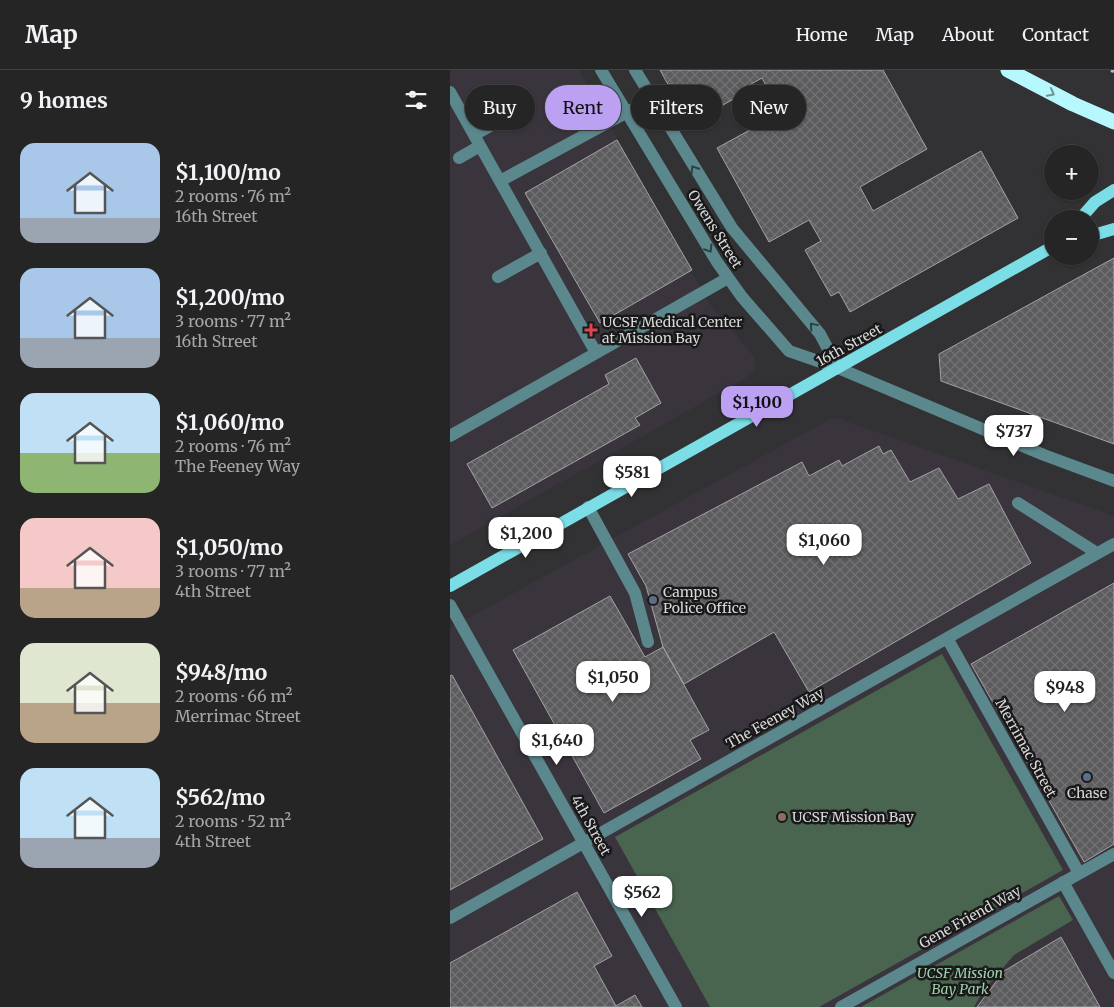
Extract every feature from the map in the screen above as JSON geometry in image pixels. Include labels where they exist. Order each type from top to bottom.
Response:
[{"type":"highway","points":[[1008,70],[1073,104],[1114,122]]},
{"type":"main road","points":[[1088,210],[1095,202],[1114,190]]},
{"type":"main road","points":[[1099,233],[1114,229]]},
{"type":"main road","name":"16th Street","points":[[450,586],[1044,252]]},
{"type":"street","name":"Owens Street","points":[[601,70],[626,114],[728,278],[789,351],[838,368],[1044,455],[1114,481]]},
{"type":"street","name":"Owens Street","points":[[636,70],[644,85]]},
{"type":"street","points":[[450,94],[595,352]]},
{"type":"street","points":[[500,181],[631,111]]},
{"type":"street","points":[[459,158],[486,130]]},
{"type":"street","name":"Owens Street","points":[[671,130],[732,228],[820,334],[838,368]]},
{"type":"street","points":[[498,277],[541,253]]},
{"type":"street","points":[[450,436],[728,278]]},
{"type":"street","points":[[1018,503],[1097,553]]},
{"type":"street","points":[[588,507],[635,593],[648,642]]},
{"type":"street","name":"The Feeney Way","points":[[450,918],[1114,544]]},
{"type":"street","name":"4th Street","points":[[450,605],[676,1007]]},
{"type":"street","name":"Merrimac Street","points":[[946,638],[1079,873]]},
{"type":"street","name":"Gene Friend Way","points":[[841,1007],[1114,854]]},
{"type":"street","points":[[1063,882],[1114,973]]},
{"type":"shaded area","name":"UCSF Medical Center at Mission Bay","points":[[450,70],[579,70],[587,85],[545,85],[545,130],[612,130],[709,303],[754,357],[755,369],[746,378],[450,545]]},
{"type":"shaded area","name":"UCSF Mission Bay","points":[[834,417],[1114,516],[1114,1007],[450,1007],[450,628]]},
{"type":"green space","points":[[942,654],[1063,870],[819,1007],[710,1007],[615,837]]},
{"type":"green space","name":"UCSF Mission Bay Park","points":[[1059,896],[1073,920],[1014,955],[983,991],[974,1007],[861,1007]]},
{"type":"building","points":[[660,70],[883,70],[927,149],[860,187],[873,211],[981,151],[1018,218],[850,312],[839,292],[831,296],[805,250],[821,241],[809,220],[769,242],[717,148],[750,130],[806,130],[806,85],[766,85],[762,78],[749,85],[732,85],[732,100],[722,106],[722,85],[668,85]]},
{"type":"building","points":[[617,140],[692,270],[600,323],[525,193]]},
{"type":"building","points":[[1114,258],[1114,444],[941,381],[939,354]]},
{"type":"building","points":[[636,358],[661,403],[635,418],[640,425],[492,508],[467,464],[609,384],[605,375]]},
{"type":"building","points":[[879,446],[883,454],[891,450],[910,482],[939,468],[958,499],[989,484],[1031,563],[809,692],[774,632],[684,684],[663,647],[646,586],[628,554],[802,462],[809,476],[839,460],[842,466]]},
{"type":"building","points":[[1114,583],[1114,844],[1084,862],[971,664]]},
{"type":"building","points":[[610,596],[645,657],[663,647],[709,730],[690,740],[701,759],[604,813],[513,650]]},
{"type":"building","points":[[452,675],[543,839],[450,890],[450,676]]},
{"type":"building","points":[[577,892],[612,956],[594,966],[616,1006],[635,995],[642,1007],[450,1007],[450,963]]},
{"type":"building","points":[[1061,937],[1100,1007],[977,1007],[1004,971]]},
{"type":"place","name":"UCSF Medical Center at Mission Bay","points":[[591,330]]},
{"type":"place","name":"Campus Police Office","points":[[653,600]]},
{"type":"place","name":"Chase","points":[[1087,777]]},
{"type":"place","name":"UCSF Mission Bay","points":[[782,817]]}]
